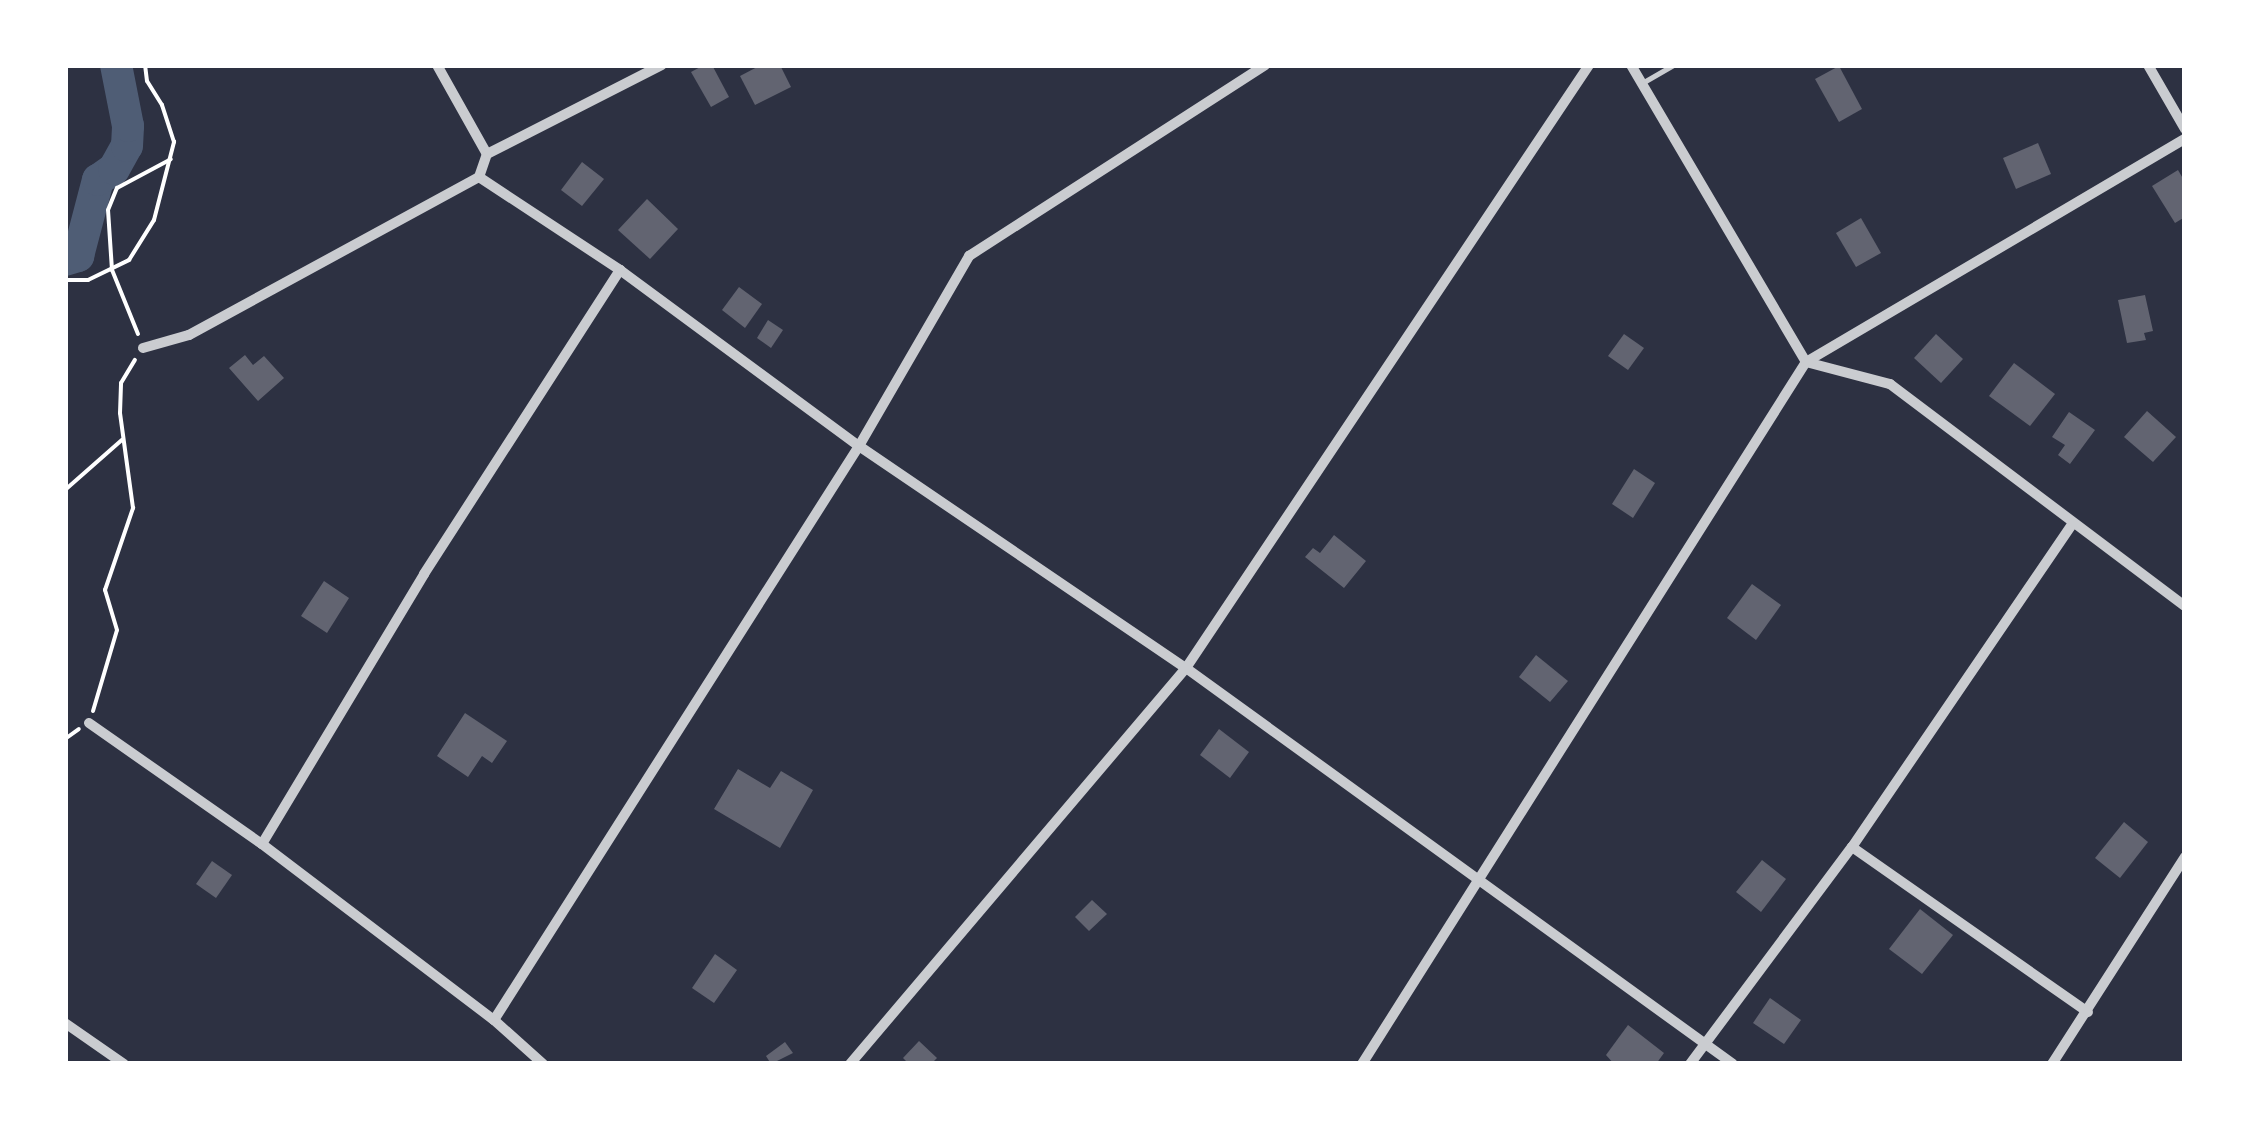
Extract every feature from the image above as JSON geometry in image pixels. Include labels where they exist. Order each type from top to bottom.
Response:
[{"type":"street","points":[[437,65],[488,154]]},
{"type":"street","points":[[143,348],[189,335],[479,177],[488,154],[662,65]]},
{"type":"street","points":[[494,1020],[859,446],[969,256],[1265,65]]},
{"type":"street","points":[[850,1064],[1186,668],[1589,65]]},
{"type":"street","points":[[1631,65],[1806,362],[1890,384],[2185,606]]},
{"type":"street","points":[[2148,65],[2185,128]]},
{"type":"street","points":[[1362,1064],[1806,362],[2185,139]]},
{"type":"street","points":[[479,177],[620,270],[859,446],[1186,668],[1734,1064]]},
{"type":"street","points":[[262,844],[424,574],[620,270]]},
{"type":"street","points":[[1690,1064],[1852,847],[2073,523]]},
{"type":"street","points":[[89,723],[262,844],[494,1020],[543,1064]]},
{"type":"street","points":[[1852,847],[2088,1012]]},
{"type":"street","points":[[2052,1064],[2185,857]]},
{"type":"street","points":[[65,1023],[124,1064]]},
{"type":"street","points":[[516,1064],[525,1049]]},
{"type":"lane","points":[[1642,82],[1674,65]]},
{"type":"path","points":[[65,280],[88,280],[130,260],[154,220],[171,159],[170,125],[146,81],[145,65]]},
{"type":"path","points":[[65,739],[89,723],[117,630],[104,590],[133,508],[122,440],[122,383],[143,348],[112,270],[108,210],[117,188],[171,159]]},
{"type":"path","points":[[65,490],[122,440]]},
{"type":"building","points":[[712,65],[729,97],[711,107],[691,72]]},
{"type":"building","points":[[761,65],[780,65],[791,87],[755,105],[740,76]]},
{"type":"building","points":[[1839,66],[1862,109],[1839,122],[1815,79]]},
{"type":"building","points":[[2038,143],[2051,174],[2016,189],[2003,158]]},
{"type":"building","points":[[582,162],[604,179],[582,206],[561,190]]},
{"type":"building","points":[[2178,170],[2185,182],[2185,217],[2175,223],[2152,186]]},
{"type":"building","points":[[647,199],[678,229],[650,259],[618,230]]},
{"type":"building","points":[[1861,218],[1881,253],[1856,267],[1836,233]]},
{"type":"building","points":[[739,287],[762,304],[745,328],[722,310]]},
{"type":"building","points":[[2145,295],[2153,331],[2144,333],[2146,340],[2127,343],[2118,300]]},
{"type":"building","points":[[768,320],[783,330],[771,348],[757,338]]},
{"type":"building","points":[[1624,334],[1644,348],[1628,370],[1608,356]]},
{"type":"building","points":[[1936,334],[1963,359],[1941,383],[1914,358]]},
{"type":"building","points":[[245,355],[253,365],[264,356],[284,378],[258,401],[229,368]]},
{"type":"building","points":[[2014,363],[2055,394],[2030,426],[1989,396]]},
{"type":"building","points":[[2147,411],[2176,437],[2153,462],[2124,437]]},
{"type":"building","points":[[2069,412],[2095,430],[2070,464],[2058,455],[2065,445],[2052,437]]},
{"type":"building","points":[[1634,469],[1655,483],[1633,518],[1612,504]]},
{"type":"building","points":[[1334,535],[1366,561],[1344,588],[1305,557],[1313,548],[1320,553]]},
{"type":"building","points":[[324,581],[349,598],[327,633],[301,616]]},
{"type":"building","points":[[1752,584],[1781,605],[1756,640],[1727,618]]},
{"type":"building","points":[[1536,655],[1568,681],[1550,702],[1519,677]]},
{"type":"building","points":[[465,713],[507,741],[492,763],[482,756],[468,777],[437,756]]},
{"type":"building","points":[[1219,729],[1249,752],[1230,778],[1200,755]]},
{"type":"building","points":[[738,769],[770,788],[781,771],[813,790],[780,848],[714,809]]},
{"type":"building","points":[[2124,822],[2148,842],[2120,878],[2095,858]]},
{"type":"building","points":[[1762,860],[1786,879],[1761,912],[1736,892]]},
{"type":"building","points":[[212,861],[232,875],[216,898],[196,884]]},
{"type":"building","points":[[1092,900],[1107,914],[1089,931],[1075,917]]},
{"type":"building","points":[[1920,909],[1953,935],[1922,974],[1889,949]]},
{"type":"building","points":[[715,954],[737,970],[714,1003],[692,988]]},
{"type":"building","points":[[1770,998],[1801,1020],[1784,1044],[1753,1023]]},
{"type":"building","points":[[1628,1025],[1664,1053],[1656,1064],[1614,1064],[1606,1055]]},
{"type":"building","points":[[919,1041],[937,1058],[931,1064],[909,1064],[903,1058]]},
{"type":"building","points":[[785,1042],[793,1053],[771,1064],[766,1056]]},
{"type":"waterway","points":[[65,260],[78,256],[98,180],[114,169],[127,146],[128,126],[116,65]]}]
